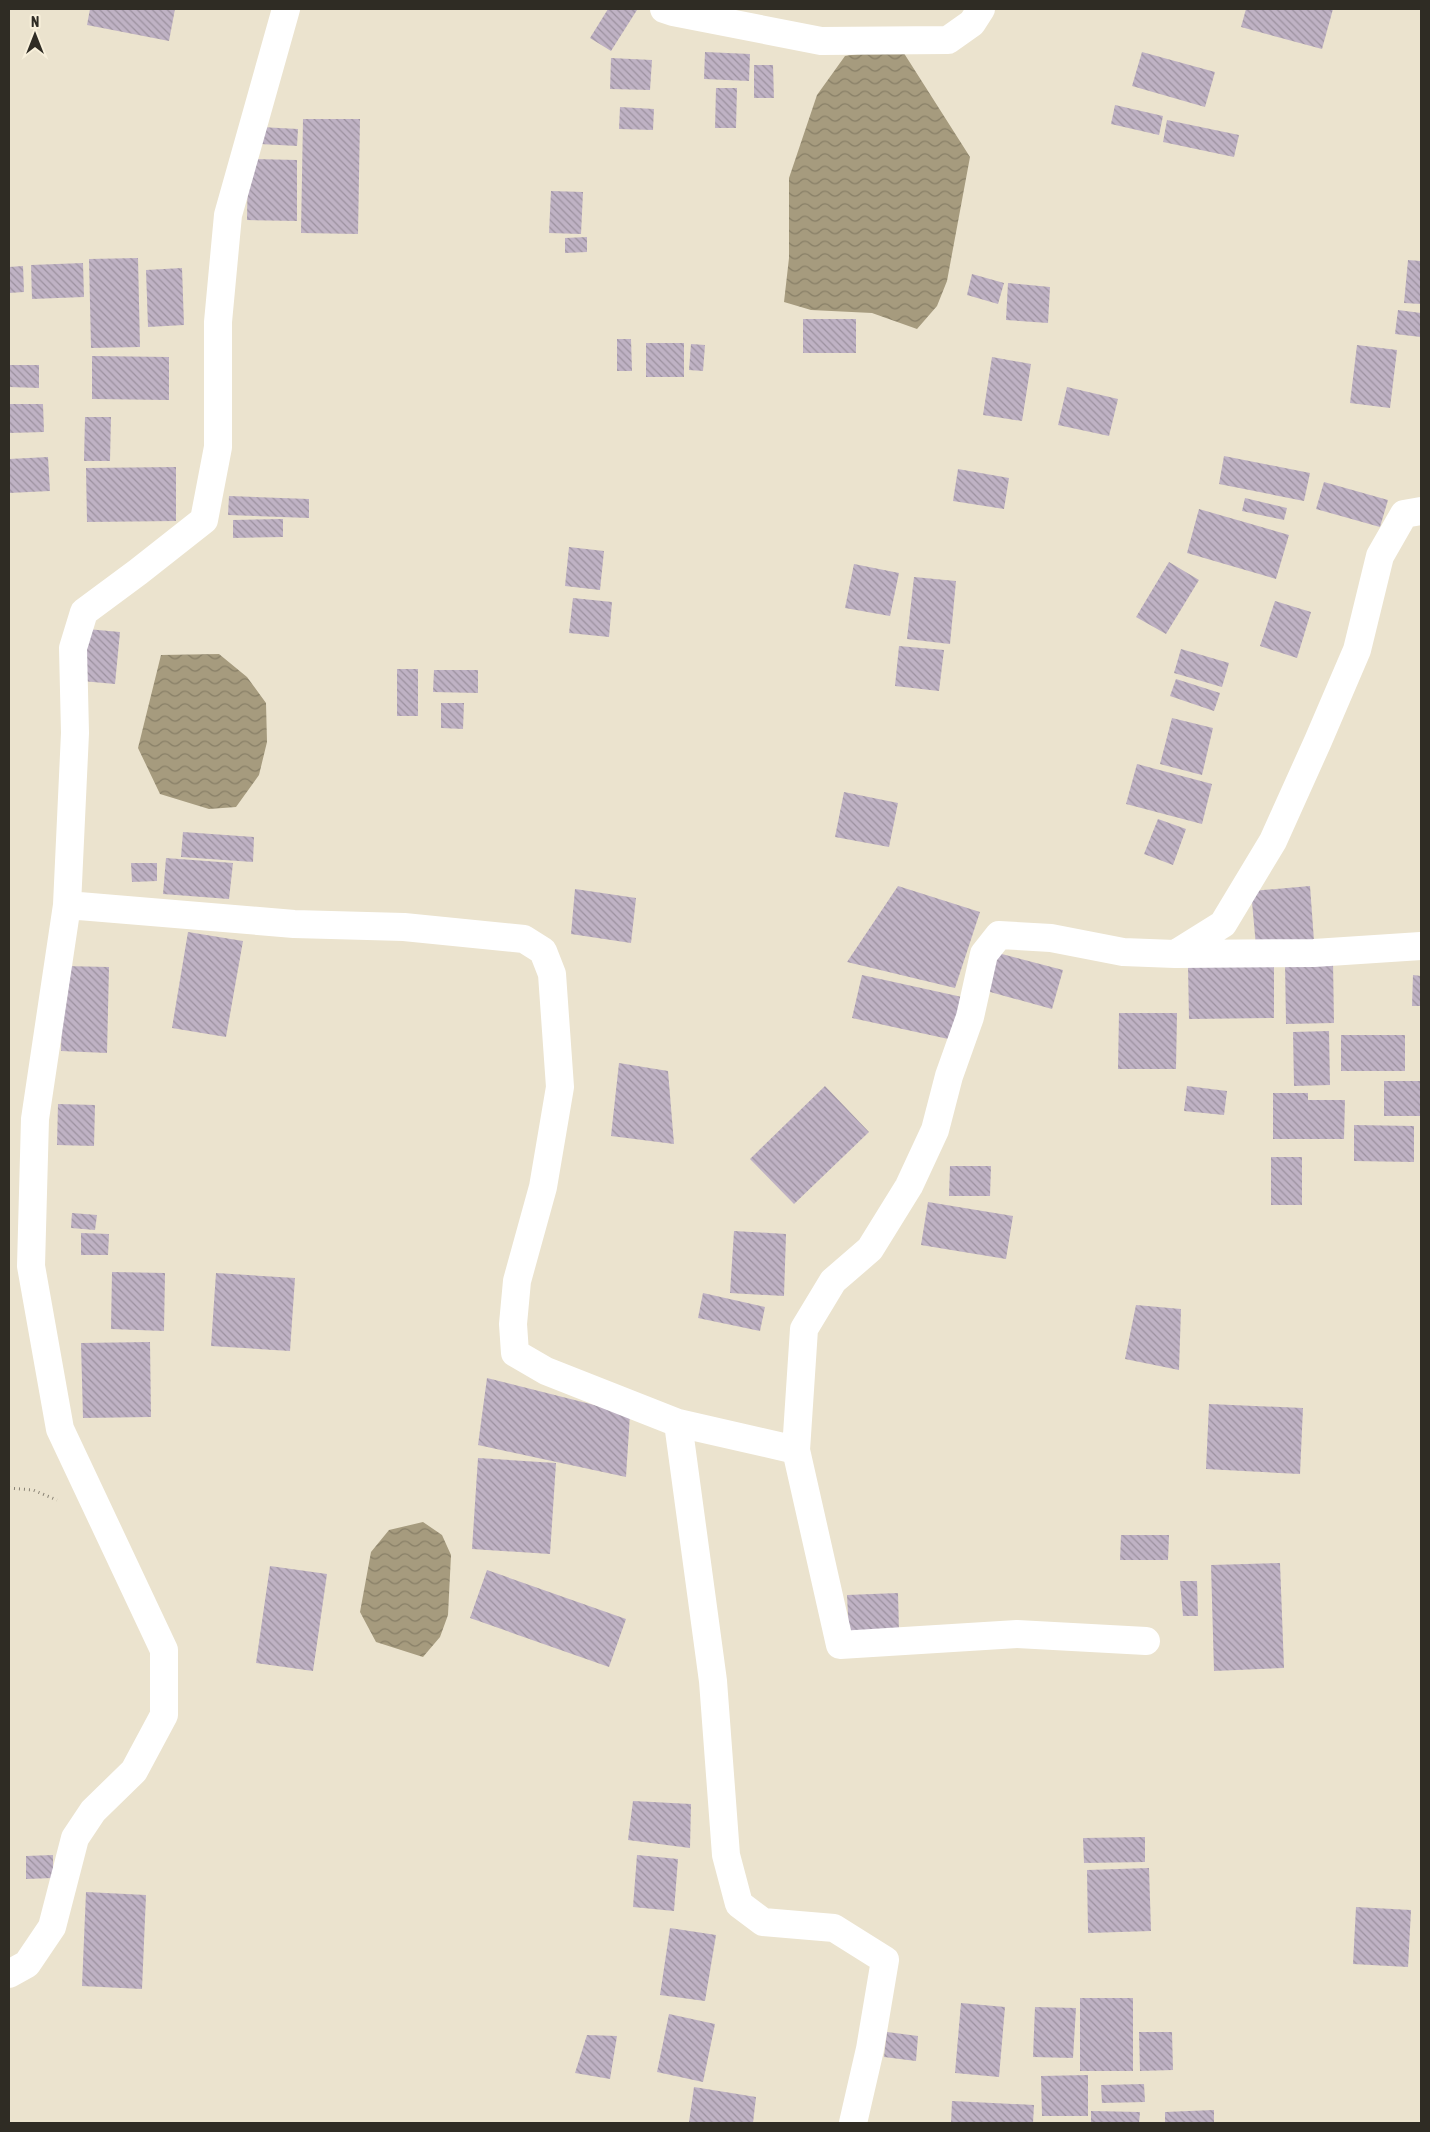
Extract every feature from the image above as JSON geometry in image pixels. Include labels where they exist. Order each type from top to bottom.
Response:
[{"type":"street","points":[[9,1974],[27,1964],[52,1927],[75,1838],[93,1811],[134,1770],[164,1715],[164,1650],[60,1429],[31,1266],[35,1119],[67,905],[75,733],[73,648],[84,612],[204,520],[218,447],[218,322],[228,215],[286,9]]},
{"type":"street","points":[[664,9],[821,41],[948,40],[972,23],[981,9]]},
{"type":"street","points":[[1175,954],[1223,924],[1272,841],[1357,650],[1380,556],[1404,514],[1421,511]]},
{"type":"street","points":[[67,905],[294,924],[404,927],[524,940],[543,951],[552,974],[560,1087],[543,1187],[518,1281],[513,1324],[515,1353],[546,1371],[678,1424],[796,1450]]},
{"type":"street","points":[[1146,1640],[1017,1634],[840,1645],[796,1450],[804,1330],[833,1281],[870,1249],[909,1186],[935,1130],[949,1076],[970,1017],[984,954],[999,935],[1051,938],[1123,952],[1175,954],[1314,953],[1421,946]]},
{"type":"street","points":[[678,1424],[713,1681],[726,1855],[739,1904],[763,1922],[834,1928],[885,1960],[870,2049],[853,2123]]},
{"type":"water","points":[[900,47],[970,157],[947,281],[937,306],[917,329],[872,313],[811,310],[784,302],[789,258],[789,178],[817,95],[845,56]]},
{"type":"water","points":[[219,654],[247,677],[266,703],[267,742],[259,775],[236,807],[209,809],[160,794],[138,748],[161,655]]},
{"type":"water","points":[[423,1522],[442,1535],[451,1555],[448,1615],[440,1637],[423,1657],[376,1642],[360,1612],[371,1552],[389,1530]]},
{"type":"building","points":[[90,9],[175,9],[169,41],[87,25]]},
{"type":"building","points":[[608,9],[637,10],[611,51],[590,38]]},
{"type":"building","points":[[1246,9],[1333,9],[1322,49],[1241,27]]},
{"type":"building","points":[[705,52],[750,54],[749,81],[704,79]]},
{"type":"building","points":[[1142,52],[1215,72],[1205,107],[1132,86]]},
{"type":"building","points":[[611,58],[652,60],[650,90],[610,89]]},
{"type":"building","points":[[754,65],[773,65],[774,98],[754,98]]},
{"type":"building","points":[[716,88],[737,88],[736,128],[715,128]]},
{"type":"building","points":[[1115,105],[1163,116],[1159,135],[1111,124]]},
{"type":"building","points":[[620,107],[654,109],[653,130],[619,129]]},
{"type":"building","points":[[303,119],[360,119],[358,234],[301,233]]},
{"type":"building","points":[[1167,120],[1239,135],[1234,157],[1163,142]]},
{"type":"building","points":[[261,127],[298,129],[297,146],[260,144]]},
{"type":"building","points":[[248,159],[297,160],[297,221],[247,220]]},
{"type":"building","points":[[551,191],[583,192],[581,234],[549,233]]},
{"type":"building","points":[[587,237],[587,252],[565,253],[565,238]]},
{"type":"building","points":[[138,258],[140,347],[91,348],[89,259]]},
{"type":"building","points":[[1408,260],[1421,261],[1421,304],[1404,303]]},
{"type":"building","points":[[83,263],[84,297],[32,299],[31,265]]},
{"type":"building","points":[[23,266],[24,292],[9,293],[9,267]]},
{"type":"building","points":[[182,268],[184,325],[148,327],[146,270]]},
{"type":"building","points":[[972,274],[1004,283],[998,304],[967,295]]},
{"type":"building","points":[[1008,283],[1050,287],[1048,323],[1006,320]]},
{"type":"building","points":[[1398,310],[1421,313],[1421,337],[1395,334]]},
{"type":"building","points":[[803,319],[856,319],[856,353],[803,353]]},
{"type":"building","points":[[617,339],[631,339],[632,371],[617,371]]},
{"type":"building","points":[[646,343],[684,343],[684,377],[646,377]]},
{"type":"building","points":[[691,344],[705,345],[703,371],[689,370]]},
{"type":"building","points":[[1357,345],[1397,350],[1390,408],[1350,403]]},
{"type":"building","points":[[92,356],[169,357],[169,400],[92,399]]},
{"type":"building","points":[[992,357],[1031,364],[1022,421],[983,415]]},
{"type":"building","points":[[9,365],[39,365],[39,388],[9,387]]},
{"type":"building","points":[[1067,387],[1118,399],[1109,436],[1058,425]]},
{"type":"building","points":[[9,404],[43,404],[44,432],[9,433]]},
{"type":"building","points":[[85,417],[111,417],[110,461],[84,461]]},
{"type":"building","points":[[1224,456],[1310,473],[1304,501],[1219,484]]},
{"type":"building","points":[[48,457],[50,491],[9,493],[9,459]]},
{"type":"building","points":[[176,467],[176,521],[87,522],[86,468]]},
{"type":"building","points":[[958,469],[1009,478],[1004,509],[953,501]]},
{"type":"building","points":[[1324,482],[1388,500],[1380,527],[1316,509]]},
{"type":"building","points":[[229,496],[309,499],[309,518],[228,515]]},
{"type":"building","points":[[1245,498],[1287,508],[1284,520],[1242,511]]},
{"type":"building","points":[[1199,509],[1289,535],[1276,579],[1187,553]]},
{"type":"building","points":[[283,519],[283,537],[233,538],[233,520]]},
{"type":"building","points":[[569,547],[604,551],[600,590],[565,586]]},
{"type":"building","points":[[1169,562],[1199,580],[1166,634],[1136,617]]},
{"type":"building","points":[[854,564],[899,573],[890,616],[845,608]]},
{"type":"building","points":[[914,577],[956,581],[950,644],[907,639]]},
{"type":"building","points":[[573,598],[612,602],[609,637],[569,633]]},
{"type":"building","points":[[1275,601],[1311,612],[1297,658],[1260,646]]},
{"type":"building","points":[[87,629],[120,632],[115,684],[82,681]]},
{"type":"building","points":[[899,646],[944,650],[939,691],[895,686]]},
{"type":"building","points":[[1181,649],[1229,663],[1222,687],[1174,673]]},
{"type":"building","points":[[397,669],[418,669],[418,716],[397,716]]},
{"type":"building","points":[[434,670],[478,670],[478,693],[433,692]]},
{"type":"building","points":[[1176,679],[1220,693],[1214,711],[1170,696]]},
{"type":"building","points":[[441,703],[464,703],[463,729],[441,728]]},
{"type":"building","points":[[1172,718],[1213,728],[1202,775],[1160,764]]},
{"type":"building","points":[[1137,764],[1212,784],[1202,824],[1126,804]]},
{"type":"building","points":[[844,792],[898,803],[889,847],[835,837]]},
{"type":"building","points":[[1158,819],[1186,829],[1173,865],[1144,854]]},
{"type":"building","points":[[183,832],[254,837],[253,862],[181,857]]},
{"type":"building","points":[[166,858],[233,863],[229,899],[163,894]]},
{"type":"building","points":[[131,863],[157,863],[157,881],[132,882]]},
{"type":"building","points":[[898,886],[980,912],[955,988],[847,962]]},
{"type":"building","points":[[1310,886],[1314,941],[1256,946],[1251,891]]},
{"type":"building","points":[[575,889],[636,898],[631,943],[571,934]]},
{"type":"building","points":[[188,932],[243,941],[226,1037],[172,1028]]},
{"type":"building","points":[[994,952],[1063,970],[1052,1009],[983,990]]},
{"type":"building","points":[[1333,961],[1334,1023],[1286,1024],[1285,962]]},
{"type":"building","points":[[1274,964],[1274,1018],[1189,1019],[1188,966]]},
{"type":"building","points":[[63,966],[109,967],[107,1053],[61,1051]]},
{"type":"building","points":[[862,975],[962,997],[953,1040],[852,1018]]},
{"type":"building","points":[[1413,975],[1421,976],[1421,1006],[1412,1006]]},
{"type":"building","points":[[1119,1013],[1177,1013],[1176,1069],[1118,1069]]},
{"type":"building","points":[[1329,1031],[1330,1085],[1294,1086],[1293,1032]]},
{"type":"building","points":[[1341,1035],[1405,1035],[1405,1071],[1341,1071]]},
{"type":"building","points":[[619,1063],[668,1071],[674,1144],[611,1136]]},
{"type":"building","points":[[1384,1081],[1421,1081],[1421,1116],[1384,1116]]},
{"type":"building","points":[[825,1086],[869,1132],[794,1204],[750,1159]]},
{"type":"building","points":[[1187,1086],[1227,1091],[1224,1115],[1184,1111]]},
{"type":"building","points":[[1273,1093],[1308,1093],[1308,1100],[1345,1100],[1344,1139],[1273,1139]]},
{"type":"building","points":[[58,1104],[95,1105],[94,1146],[57,1145]]},
{"type":"building","points":[[1354,1125],[1414,1126],[1414,1162],[1354,1161]]},
{"type":"building","points":[[1271,1157],[1302,1157],[1302,1205],[1271,1205]]},
{"type":"building","points":[[950,1166],[991,1166],[990,1196],[949,1196]]},
{"type":"building","points":[[928,1202],[1013,1216],[1006,1259],[921,1245]]},
{"type":"building","points":[[72,1213],[97,1215],[95,1230],[71,1228]]},
{"type":"building","points":[[734,1231],[786,1234],[784,1296],[730,1293]]},
{"type":"building","points":[[81,1233],[109,1234],[108,1255],[81,1255]]},
{"type":"building","points":[[112,1272],[165,1273],[164,1331],[111,1329]]},
{"type":"building","points":[[216,1273],[295,1278],[290,1351],[211,1346]]},
{"type":"building","points":[[703,1293],[765,1307],[760,1331],[698,1318]]},
{"type":"building","points":[[1136,1305],[1181,1309],[1179,1370],[1125,1359]]},
{"type":"building","points":[[150,1342],[151,1417],[83,1418],[81,1343]]},
{"type":"building","points":[[487,1378],[630,1414],[626,1477],[478,1445]]},
{"type":"building","points":[[1209,1404],[1303,1408],[1300,1474],[1206,1469]]},
{"type":"building","points":[[478,1458],[556,1463],[550,1554],[472,1549]]},
{"type":"building","points":[[1121,1535],[1169,1535],[1168,1560],[1120,1560]]},
{"type":"building","points":[[1280,1563],[1284,1668],[1214,1671],[1211,1565]]},
{"type":"building","points":[[270,1566],[327,1574],[313,1671],[256,1663]]},
{"type":"building","points":[[487,1570],[626,1619],[609,1667],[470,1618]]},
{"type":"building","points":[[1180,1581],[1197,1581],[1198,1616],[1183,1616]]},
{"type":"building","points":[[898,1593],[899,1632],[849,1634],[847,1595]]},
{"type":"building","points":[[633,1801],[691,1804],[690,1848],[628,1840]]},
{"type":"building","points":[[1145,1837],[1145,1862],[1084,1863],[1083,1838]]},
{"type":"building","points":[[53,1855],[53,1878],[26,1879],[26,1856]]},
{"type":"building","points":[[637,1855],[678,1859],[674,1911],[633,1907]]},
{"type":"building","points":[[1149,1868],[1151,1931],[1088,1933],[1087,1870]]},
{"type":"building","points":[[86,1892],[146,1895],[142,1989],[82,1986]]},
{"type":"building","points":[[1356,1907],[1411,1910],[1408,1967],[1353,1964]]},
{"type":"building","points":[[670,1928],[716,1935],[705,2001],[660,1995]]},
{"type":"building","points":[[1080,1998],[1133,1998],[1133,2071],[1080,2071]]},
{"type":"building","points":[[961,2003],[1005,2007],[999,2077],[955,2073]]},
{"type":"building","points":[[1035,2007],[1076,2008],[1073,2058],[1033,2057]]},
{"type":"building","points":[[669,2014],[715,2024],[703,2082],[657,2072]]},
{"type":"building","points":[[887,2032],[918,2036],[916,2061],[884,2057]]},
{"type":"building","points":[[1139,2032],[1172,2032],[1173,2070],[1140,2071]]},
{"type":"building","points":[[587,2035],[617,2036],[610,2079],[575,2073]]},
{"type":"building","points":[[1088,2075],[1088,2116],[1042,2116],[1041,2076]]},
{"type":"building","points":[[1144,2084],[1145,2102],[1102,2103],[1101,2085]]},
{"type":"building","points":[[694,2087],[756,2097],[753,2123],[689,2122]]},
{"type":"building","points":[[952,2101],[1034,2105],[1033,2123],[951,2123]]},
{"type":"building","points":[[1214,2110],[1214,2123],[1165,2123],[1165,2112]]},
{"type":"building","points":[[1091,2111],[1140,2112],[1139,2123],[1091,2123]]}]
